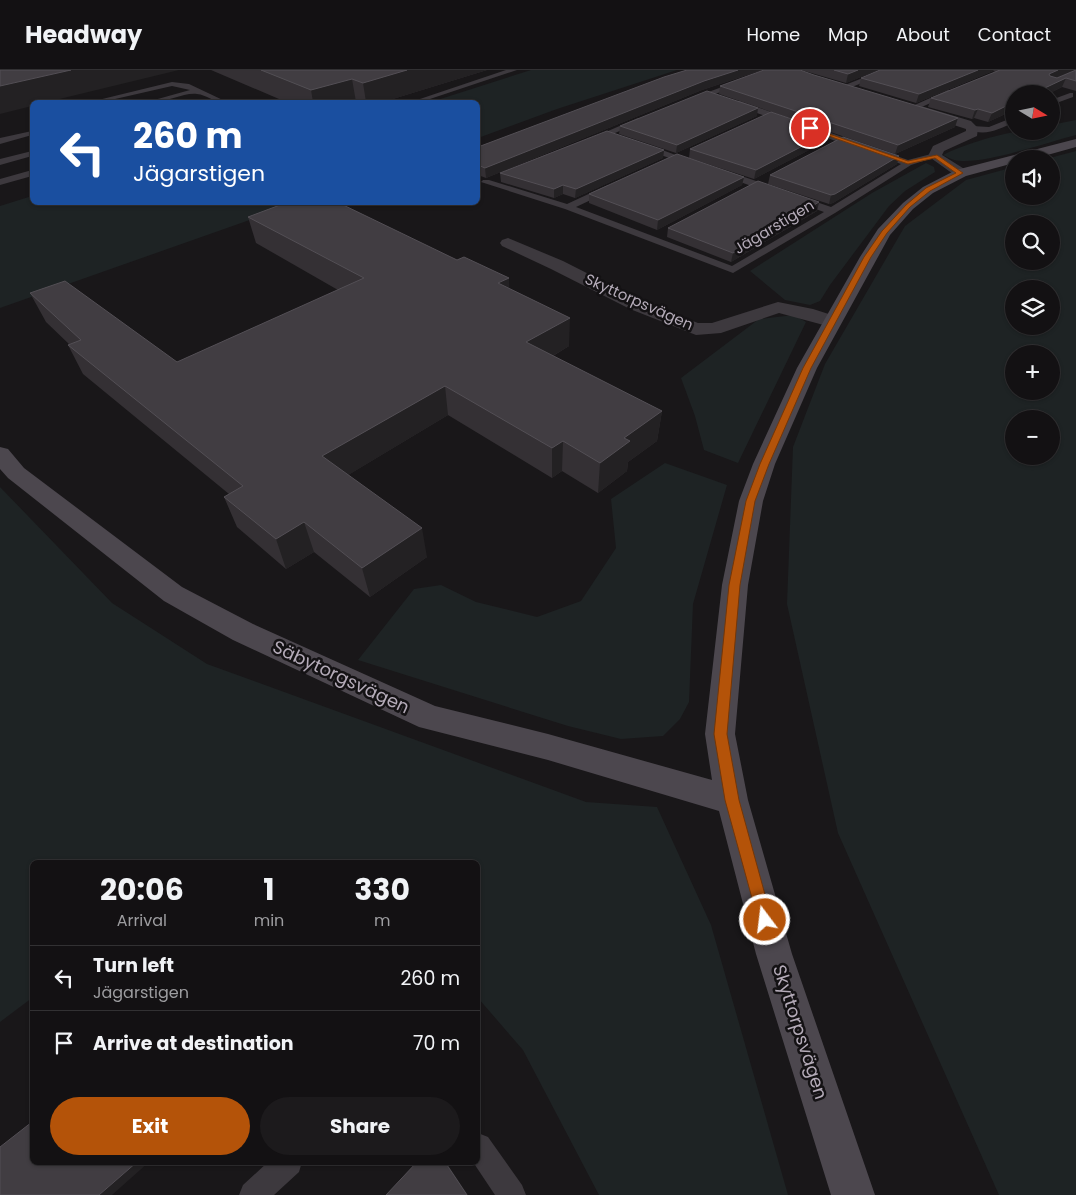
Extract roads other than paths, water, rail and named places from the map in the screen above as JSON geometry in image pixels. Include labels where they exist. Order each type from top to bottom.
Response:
[{"type":"street","points":[[840,86],[864,93]]},
{"type":"street","points":[[896,103],[967,124],[972,128]]},
{"type":"street","name":"Jägarstigen","points":[[936,156],[938,149],[972,133],[972,128]]},
{"type":"street","name":"Skyttorpsvägen","points":[[1049,150],[1076,143]]},
{"type":"street","points":[[936,156],[960,173]]},
{"type":"street","name":"Skyttorpsvägen","points":[[853,1195],[774,954],[732,800],[720,734],[735,585],[750,501],[764,464],[807,368],[831,321],[884,232],[908,206],[928,190],[960,173],[1005,162]]},
{"type":"street","name":"Skyttorpsvägen","points":[[508,243],[558,265],[636,305],[696,329],[714,329],[778,307],[807,313],[831,321]]},
{"type":"street","name":"Säbytorgsvägen","points":[[0,454],[16,473],[173,594],[243,632],[430,718],[548,747],[732,800]]},
{"type":"lane","points":[[421,100],[514,70]]},
{"type":"lane","points":[[679,104],[775,70]]},
{"type":"lane","points":[[840,86],[890,70]]},
{"type":"lane","points":[[103,100],[172,84],[183,85],[218,100]]},
{"type":"lane","points":[[912,108],[963,88]]},
{"type":"lane","points":[[160,100],[198,91]]},
{"type":"lane","points":[[706,94],[770,114],[908,163]]},
{"type":"lane","points":[[1060,99],[1070,95]]},
{"type":"lane","points":[[753,122],[770,114]]},
{"type":"lane","points":[[579,145],[652,115]]},
{"type":"lane","points":[[972,128],[990,130],[1005,123]]},
{"type":"lane","points":[[0,141],[30,134]]},
{"type":"lane","name":"Jägarstigen","points":[[606,134],[832,211]]},
{"type":"lane","points":[[825,148],[842,139]]},
{"type":"lane","points":[[0,162],[30,154]]},
{"type":"lane","name":"Jägarstigen","points":[[496,178],[486,182],[568,207],[650,240],[733,270],[908,163],[936,156]]},
{"type":"lane","points":[[0,182],[30,174]]},
{"type":"lane","points":[[568,207],[622,182]]},
{"type":"lane","points":[[650,240],[667,230]]},
{"type":"lane","points":[[480,1150],[512,1195]]},
{"type":"lane","points":[[252,1195],[286,1165]]}]
